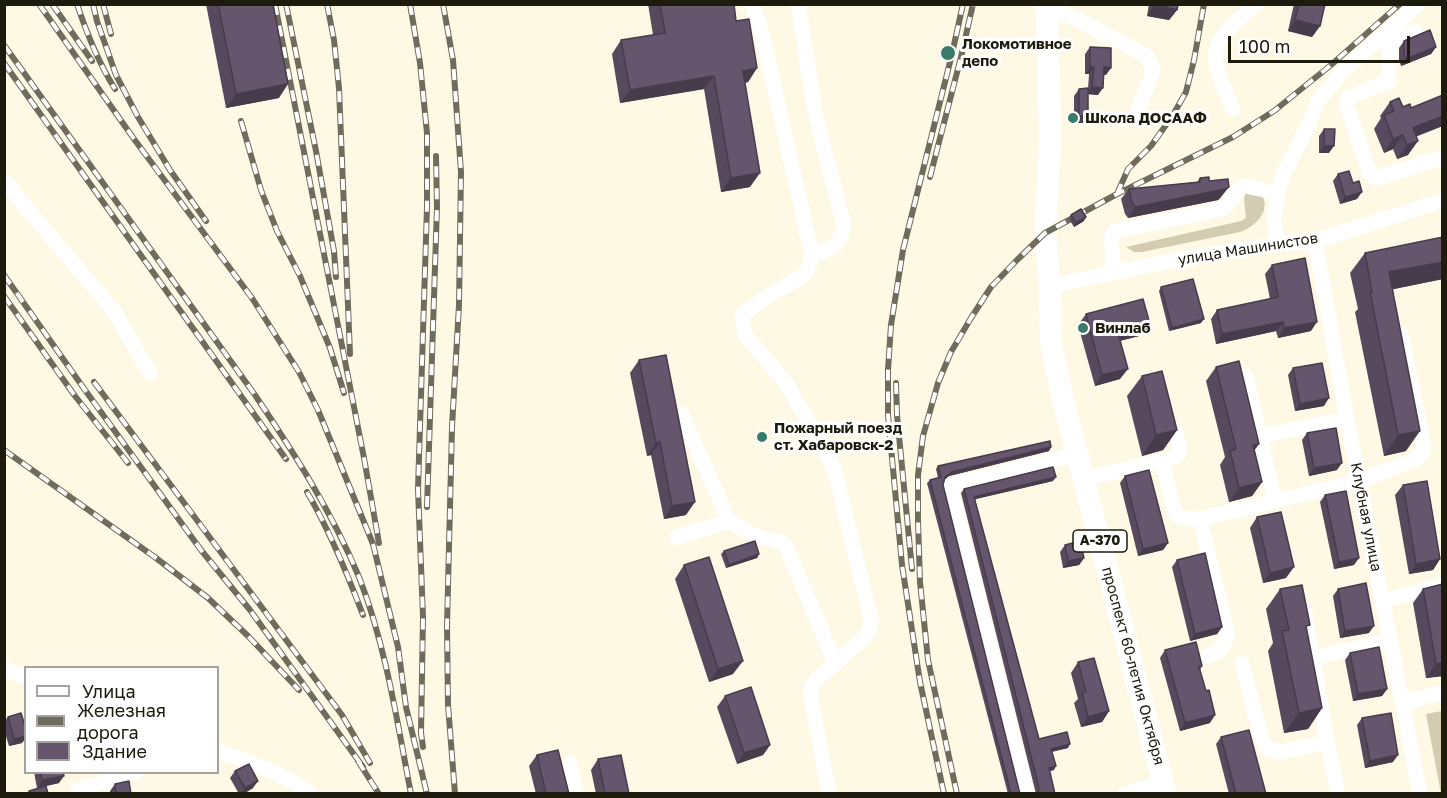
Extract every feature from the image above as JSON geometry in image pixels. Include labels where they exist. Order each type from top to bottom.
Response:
[{"type":"highway","name":"проспект 60-летия Октября","points":[[1047,9],[1050,141],[1045,233],[1050,286],[1051,343],[1063,400],[1165,788]]},
{"type":"street","points":[[752,4],[762,33],[812,255],[806,273],[759,301],[742,317],[745,334],[786,383],[835,471],[871,620],[871,626],[865,637],[835,662],[813,684],[810,692],[829,794]]},
{"type":"street","points":[[798,4],[815,112],[844,226],[840,240],[829,250],[812,255]]},
{"type":"street","points":[[1233,109],[1215,64],[1218,42],[1257,4]]},
{"type":"street","points":[[1278,244],[1274,220],[1283,174],[1309,124],[1318,101],[1341,73],[1418,4]]},
{"type":"street","points":[[1047,9],[1077,19],[1147,56],[1152,67],[1152,75],[1137,114]]},
{"type":"street","points":[[1416,31],[1393,40],[1389,45],[1389,81],[1348,98],[1346,104],[1369,171],[1374,177],[1378,178],[1436,159],[1443,162]]},
{"type":"street","points":[[4,181],[114,311],[150,373]]},
{"type":"street","points":[[1114,273],[1111,238],[1115,231],[1222,208],[1231,202],[1237,190],[1245,186],[1278,193]]},
{"type":"street","name":"улица Машинистов","points":[[1050,286],[1169,261],[1315,240],[1443,201]]},
{"type":"street","name":"Клубная улица","points":[[1315,240],[1419,793]]},
{"type":"street","points":[[1162,460],[1174,514],[1183,518],[1200,519],[1359,482],[1418,459],[1424,445],[1399,324]]},
{"type":"street","points":[[1246,376],[1275,502]]},
{"type":"street","points":[[682,414],[729,522],[754,535],[784,544],[835,662]]},
{"type":"street","points":[[1260,436],[1347,419]]},
{"type":"street","points":[[1084,479],[1178,455],[1180,449],[1174,431]]},
{"type":"street","points":[[1027,794],[950,489],[952,485],[1077,454]]},
{"type":"street","points":[[1200,519],[1228,636],[1220,651],[1208,656]]},
{"type":"street","points":[[677,537],[729,522]]},
{"type":"street","points":[[1383,601],[1443,585]]},
{"type":"street","points":[[1303,605],[1338,794]]},
{"type":"street","points":[[1313,658],[1390,640]]},
{"type":"street","points":[[1242,663],[1261,737],[1267,748],[1281,752],[1327,742]]},
{"type":"street","points":[[4,669],[24,676]]},
{"type":"street","points":[[1402,703],[1443,692]]},
{"type":"street","points":[[219,751],[273,772],[311,794]]},
{"type":"street","points":[[570,763],[576,794]]},
{"type":"street","points":[[78,790],[130,774]]},
{"type":"street","points":[[1126,794],[1165,788]]},
{"type":"shaded area","points":[[1248,192],[1263,197],[1265,203],[1259,219],[1245,230],[1142,252],[1134,252],[1126,247],[1241,221],[1246,218],[1244,199]]},
{"type":"shaded area","points":[[1442,711],[1442,793],[1441,794],[1426,714]]},
{"type":"building","points":[[218,4],[273,4],[288,84],[236,94]]},
{"type":"building","points":[[660,4],[734,4],[736,21],[749,19],[757,68],[743,71],[760,173],[731,178],[714,76],[630,90],[621,40],[665,33]]},
{"type":"building","points":[[1154,4],[1178,4],[1177,10]]},
{"type":"building","points":[[1299,4],[1325,4],[1320,26],[1295,20]]},
{"type":"building","points":[[1430,30],[1436,47],[1406,59],[1404,41]]},
{"type":"building","points":[[1090,47],[1111,48],[1111,68],[1104,67],[1103,88],[1092,87],[1094,67],[1090,67]]},
{"type":"building","points":[[1088,88],[1088,116],[1079,116],[1079,89]]},
{"type":"building","points":[[1443,95],[1443,116],[1413,128],[1418,141],[1407,145],[1403,135],[1393,139],[1384,115],[1394,111],[1390,102],[1399,98],[1403,107],[1410,104],[1411,108]]},
{"type":"building","points":[[1324,129],[1335,129],[1334,146],[1324,146]]},
{"type":"building","points":[[1349,171],[1353,183],[1359,181],[1362,192],[1345,197],[1338,174]]},
{"type":"building","points":[[1209,177],[1209,181],[1228,179],[1229,187],[1135,207],[1132,203],[1129,189],[1200,182],[1200,178]]},
{"type":"building","points":[[1081,209],[1086,217],[1076,223],[1071,215]]},
{"type":"building","points":[[1443,237],[1443,262],[1389,272],[1420,431],[1398,435],[1370,292],[1372,292],[1365,253]]},
{"type":"building","points":[[1305,258],[1317,322],[1284,328],[1283,322],[1222,334],[1217,310],[1278,297],[1272,265]]},
{"type":"building","points":[[1193,279],[1204,319],[1172,328],[1161,287]]},
{"type":"building","points":[[1143,299],[1150,324],[1118,333],[1128,369],[1102,375],[1086,314]]},
{"type":"building","points":[[666,355],[695,502],[672,506],[660,442],[656,443],[639,360]]},
{"type":"building","points":[[1239,361],[1259,444],[1253,445],[1262,482],[1239,488],[1230,451],[1236,449],[1216,367]]},
{"type":"building","points":[[1322,363],[1329,398],[1300,404],[1293,368]]},
{"type":"building","points":[[1162,371],[1177,430],[1156,435],[1142,376]]},
{"type":"building","points":[[1336,428],[1342,463],[1314,468],[1307,433]]},
{"type":"building","points":[[1050,441],[1051,447],[952,472],[945,477],[943,485],[1020,794],[1011,794],[930,480],[941,477],[938,466]]},
{"type":"building","points":[[1053,467],[1056,477],[974,497],[1039,739],[1067,732],[1070,744],[1051,749],[1056,766],[1049,768],[1055,794],[1038,794],[1039,788],[964,489]]},
{"type":"building","points":[[1149,470],[1168,543],[1143,549],[1125,476]]},
{"type":"building","points":[[1427,481],[1440,559],[1416,564],[1403,485]]},
{"type":"building","points":[[1346,491],[1359,558],[1339,562],[1325,495]]},
{"type":"building","points":[[1281,512],[1294,567],[1270,573],[1257,517]]},
{"type":"building","points":[[755,541],[759,554],[729,565],[724,551]]},
{"type":"building","points":[[1080,541],[1084,558],[1068,561],[1065,545]]},
{"type":"building","points":[[1205,553],[1222,627],[1195,634],[1177,560]]},
{"type":"building","points":[[709,557],[743,661],[718,669],[684,565]]},
{"type":"building","points":[[1366,583],[1374,626],[1345,631],[1338,589]]},
{"type":"building","points":[[1443,584],[1443,663],[1436,664],[1423,589]]},
{"type":"building","points":[[1302,585],[1310,625],[1306,626],[1322,708],[1299,713],[1282,631],[1289,630],[1280,589]]},
{"type":"building","points":[[1196,642],[1202,666],[1199,667],[1206,691],[1209,690],[1215,715],[1185,723],[1165,650]]},
{"type":"building","points":[[1379,647],[1387,689],[1358,694],[1350,653]]},
{"type":"building","points":[[1094,658],[1109,711],[1088,717],[1082,693],[1086,692],[1078,662]]},
{"type":"building","points":[[751,687],[770,745],[744,753],[725,696]]},
{"type":"building","points":[[21,713],[24,736],[14,739],[8,717]]},
{"type":"building","points":[[1391,713],[1398,755],[1370,761],[1362,718]]},
{"type":"building","points":[[1249,730],[1266,794],[1236,794],[1221,737]]},
{"type":"building","points":[[558,750],[569,794],[546,794],[537,755]]},
{"type":"building","points":[[621,755],[629,794],[605,794],[598,759]]},
{"type":"building","points":[[249,764],[258,781],[245,788],[235,771]]},
{"type":"building","points":[[40,774],[64,774],[64,776],[42,780]]},
{"type":"building","points":[[129,781],[131,794],[116,794],[115,784]]},
{"type":"building","points":[[46,786],[48,794],[29,794],[29,791]]},
{"type":"railway","points":[[39,4],[134,139],[252,298],[299,372],[318,410],[373,544],[398,647],[406,707],[427,794]]},
{"type":"railway","points":[[52,4],[92,61]]},
{"type":"railway","points":[[77,4],[93,48],[115,89]]},
{"type":"railway","points":[[93,4],[116,75],[170,170],[206,221]]},
{"type":"railway","points":[[103,4],[111,34]]},
{"type":"railway","points":[[275,4],[379,543]]},
{"type":"railway","points":[[286,4],[316,151],[334,251],[336,277]]},
{"type":"railway","points":[[327,4],[334,40],[339,88],[350,354]]},
{"type":"railway","points":[[410,4],[420,63],[427,133],[427,207],[418,489],[423,617],[421,733],[423,747]]},
{"type":"railway","points":[[443,4],[453,60],[461,172],[459,305],[452,427],[447,626],[448,705],[455,794]]},
{"type":"railway","points":[[944,794],[920,682],[902,565],[888,415],[888,370],[891,325],[903,250],[963,4]]},
{"type":"railway","points":[[930,177],[973,4]]},
{"type":"railway","points":[[1117,194],[1128,169],[1151,146],[1186,92],[1204,4]]},
{"type":"railway","points":[[957,794],[928,660],[920,582],[918,521],[918,475],[923,436],[938,383],[951,352],[991,287],[1045,233],[1117,194],[1233,137],[1274,111],[1331,65],[1400,4]]},
{"type":"railway","points":[[4,45],[255,395],[325,506],[359,577],[377,630],[411,794]]},
{"type":"railway","points":[[4,63],[286,459]]},
{"type":"railway","points":[[241,121],[261,190],[330,348],[344,393]]},
{"type":"railway","points":[[427,507],[437,207],[436,156]]},
{"type":"railway","points":[[4,275],[201,550],[250,610],[363,767]]},
{"type":"railway","points":[[4,296],[75,396],[128,463]]},
{"type":"railway","points":[[94,382],[342,715],[370,763]]},
{"type":"railway","points":[[896,383],[912,569]]},
{"type":"railway","points":[[4,450],[156,558],[208,598],[299,690]]},
{"type":"railway","points":[[307,492],[338,552],[363,615]]},
{"type":"railway","points":[[358,761],[379,794]]},
{"type":"place","name":"Локомотивное депо","points":[[948,53]]},
{"type":"place","name":"Школа ДОСААФ","points":[[1073,118]]},
{"type":"place","name":"Винлаб","points":[[1083,328]]},
{"type":"place","name":"Пожарный поезд ст. Хабаровск-2","points":[[762,437]]}]
